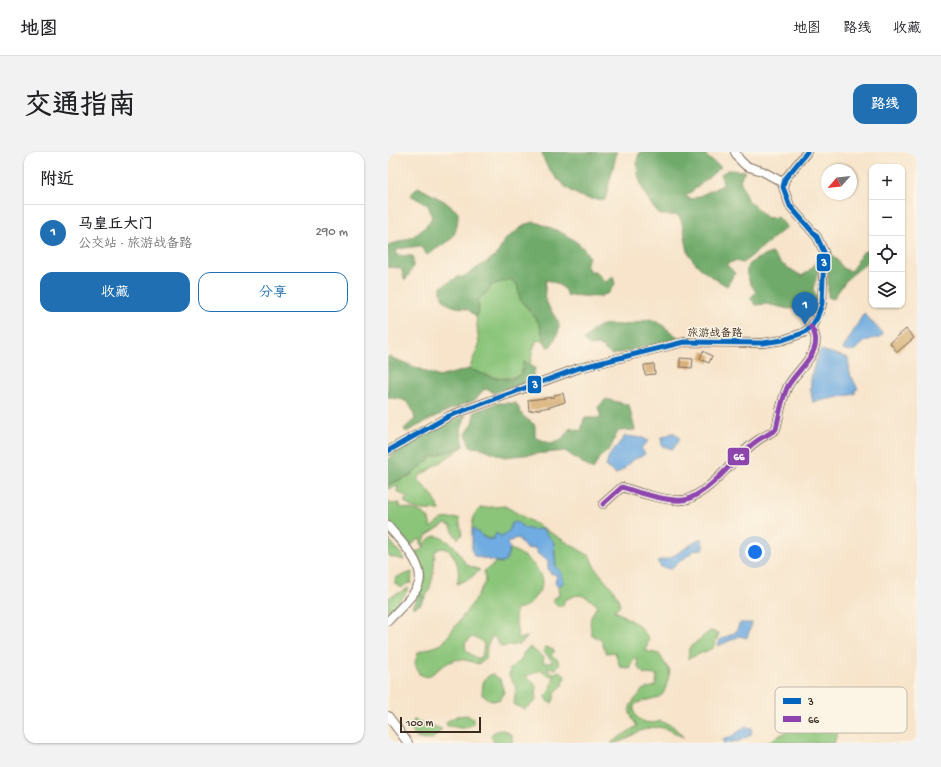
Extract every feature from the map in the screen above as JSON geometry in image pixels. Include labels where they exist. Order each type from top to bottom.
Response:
[{"type":"street","points":[[735,152],[739,160],[746,166],[762,171],[784,182]]},
{"type":"street","points":[[603,504],[622,487],[650,497],[687,500],[713,482],[758,440],[771,434],[776,429],[787,387],[811,358],[815,348],[816,338],[810,327],[817,318],[822,304],[824,252],[821,242],[790,206],[784,192],[784,182],[807,152]]},
{"type":"street","name":"旅游战备路","points":[[388,451],[449,416],[579,368],[684,342],[763,343],[783,340],[802,333],[810,327]]},
{"type":"street","points":[[388,526],[413,559],[419,571],[420,577],[417,588],[388,621]]},
{"type":"street","points":[[388,716],[408,743]]},
{"type":"green space","points":[[542,152],[617,152],[605,200],[591,199],[580,196],[565,187],[547,166]]},
{"type":"green space","points":[[640,152],[704,152],[708,158],[721,167],[685,197],[693,199],[723,185],[721,174],[728,170],[745,171],[740,180],[747,199],[767,218],[778,217],[787,227],[743,263],[735,261],[726,264],[735,273],[727,286],[704,271],[694,262],[688,251],[684,228],[678,215],[660,215],[655,210],[641,185],[637,167],[637,159]]},
{"type":"green space","points":[[418,187],[444,201],[458,212],[458,222],[451,239],[427,255],[420,246],[398,249],[395,255],[413,256],[413,267],[405,281],[401,268],[388,267],[388,245],[414,236],[424,228],[432,217],[428,205],[410,195]]},
{"type":"green space","points":[[535,222],[566,235],[580,245],[589,257],[586,265],[590,272],[595,271],[606,282],[613,276],[615,284],[609,293],[598,297],[567,295],[559,284],[546,280],[546,300],[559,327],[556,338],[551,346],[547,347],[539,323],[520,299],[517,284],[510,279],[491,285],[489,290],[477,300],[479,309],[476,317],[467,310],[448,304],[441,293],[441,287],[458,277],[463,277],[496,256],[505,240],[526,224]]},
{"type":"green space","points":[[828,249],[844,269],[851,271],[863,252],[869,250],[868,262],[848,278],[833,299],[828,297]]},
{"type":"green space","points":[[772,253],[782,264],[802,276],[812,268],[819,259],[820,264],[813,289],[817,297],[813,305],[789,309],[767,304],[756,305],[750,298],[756,292],[748,277],[748,267],[756,259]]},
{"type":"green space","points":[[510,279],[517,284],[520,299],[539,323],[545,342],[537,340],[533,349],[530,365],[524,362],[521,374],[508,378],[495,378],[469,369],[479,345],[476,317],[479,309],[477,300],[489,290],[491,285]]},
{"type":"green space","points":[[650,319],[658,322],[679,338],[612,355],[599,345],[589,346],[584,341],[589,334],[602,325],[625,325]]},
{"type":"green space","points":[[388,356],[439,377],[469,369],[494,378],[511,379],[521,374],[524,362],[535,368],[532,380],[494,393],[488,389],[483,390],[475,400],[447,411],[406,432],[404,429],[415,419],[412,409],[407,402],[399,399],[388,398]]},
{"type":"green space","points":[[606,399],[629,405],[635,430],[618,431],[610,449],[599,458],[593,470],[565,451],[504,457],[482,448],[470,447],[466,434],[474,421],[474,412],[498,403],[516,403],[523,416],[535,425],[535,437],[551,444],[562,439],[570,428],[581,431],[584,418],[601,418],[598,407]]},
{"type":"green space","points":[[466,415],[461,430],[464,446],[432,457],[411,475],[388,485],[388,460],[392,455],[423,435]]},
{"type":"green space","points":[[464,446],[417,478],[433,496],[440,510],[416,509],[404,501],[408,497],[397,492],[398,486],[388,489],[388,485],[411,475],[432,457]]},
{"type":"green space","points":[[388,501],[391,504],[400,503],[400,507],[421,512],[428,518],[430,528],[442,519],[459,518],[462,535],[458,539],[451,526],[445,524],[426,536],[423,547],[420,539],[411,546],[407,546],[388,519]]},
{"type":"green space","points":[[505,506],[590,556],[594,565],[611,586],[619,600],[620,605],[614,610],[638,625],[649,638],[646,651],[659,654],[670,671],[665,689],[660,696],[635,704],[634,709],[637,717],[645,722],[655,723],[660,721],[673,726],[684,738],[670,730],[652,727],[622,741],[611,743],[637,726],[630,714],[630,707],[642,690],[656,685],[657,675],[644,674],[638,667],[637,659],[635,658],[629,668],[620,667],[615,652],[606,653],[601,640],[592,635],[590,619],[598,606],[589,599],[578,595],[564,601],[563,606],[558,606],[554,603],[553,598],[559,596],[558,587],[564,582],[561,571],[556,567],[554,542],[512,523],[510,530],[494,539],[486,538],[472,528],[474,515],[480,508]]},
{"type":"green space","points":[[435,536],[443,538],[452,544],[458,550],[467,565],[480,570],[469,579],[457,584],[459,574],[456,560],[447,549],[441,548],[435,551],[432,581],[425,598],[418,593],[423,582],[424,572],[421,562],[414,552],[422,550],[429,539]]},
{"type":"green space","points":[[388,538],[403,557],[404,560],[388,556]]},
{"type":"green space","points":[[510,549],[521,554],[536,567],[541,578],[542,586],[537,595],[526,606],[516,609],[515,617],[517,639],[528,637],[520,644],[501,647],[493,635],[487,646],[486,659],[478,664],[469,661],[456,660],[446,664],[427,677],[419,674],[415,663],[418,652],[442,644],[472,604],[485,582],[484,571],[497,562],[502,563],[508,555]],"holes":[[[472,637],[479,639],[484,644],[483,652],[480,658],[476,658],[466,651],[465,643]]]},
{"type":"green space","points":[[412,572],[411,583],[406,584],[402,588],[395,584],[397,577]]},
{"type":"green space","points":[[409,588],[403,597],[388,612],[388,598]]},
{"type":"green space","points":[[418,593],[425,598],[421,604],[412,607]]},
{"type":"green space","points":[[710,631],[719,633],[713,648],[688,659],[689,648]]},
{"type":"green space","points":[[530,647],[544,658],[543,663],[551,663],[552,661],[544,652],[545,647],[553,649],[555,651],[551,655],[558,660],[559,664],[556,669],[548,667],[547,670],[554,673],[560,671],[565,676],[562,686],[554,693],[552,703],[548,702],[545,696],[550,691],[554,676],[546,675],[540,668],[539,671],[526,676],[536,687],[536,693],[535,702],[524,709],[514,705],[516,687],[509,676],[510,669],[522,659],[523,653]]},
{"type":"green space","points":[[492,674],[500,679],[504,693],[501,699],[493,701],[482,695],[484,680]]},
{"type":"green space","points":[[467,715],[473,719],[473,724],[466,728],[447,726],[446,722],[457,716]]},
{"type":"green space","points":[[414,720],[442,729],[437,735],[429,740],[417,738],[411,730],[411,724]]},
{"type":"green space","points":[[503,730],[512,735],[512,743],[494,743],[491,735],[495,731]]},
{"type":"green space","points":[[784,733],[838,733],[834,743],[766,743]]},
{"type":"water","points":[[864,313],[883,334],[879,338],[863,343],[857,349],[849,351],[843,349]]},
{"type":"water","points":[[821,350],[848,358],[850,374],[858,389],[855,390],[855,394],[813,402],[811,383],[813,371]]},
{"type":"water","points":[[675,433],[680,439],[673,449],[662,446],[661,438]]},
{"type":"water","points":[[625,436],[643,438],[648,441],[641,448],[645,454],[631,461],[624,469],[616,474],[606,467],[609,456]]},
{"type":"water","points":[[517,522],[528,529],[542,529],[554,542],[556,567],[561,571],[564,582],[558,587],[555,583],[557,575],[550,573],[548,561],[538,554],[535,548],[526,549],[519,539],[516,538],[508,543],[510,549],[505,562],[502,563],[474,556],[472,550],[472,528],[487,539],[493,539],[496,533],[501,536],[503,535],[508,531],[512,523]]},
{"type":"water","points":[[701,538],[704,549],[695,550],[670,569],[661,567],[657,561],[670,558]]},
{"type":"water","points":[[740,623],[752,623],[747,638],[740,636],[718,646],[720,640],[736,632]]},
{"type":"water","points":[[745,727],[752,728],[751,735],[739,741],[724,743],[723,740],[734,735]]},
{"type":"building","points":[[906,329],[914,338],[897,352],[890,343]]},
{"type":"building","points":[[703,351],[712,356],[709,363],[700,359]]},
{"type":"building","points":[[680,358],[693,359],[692,368],[680,367]]},
{"type":"building","points":[[654,364],[655,374],[645,375],[644,365]]},
{"type":"building","points":[[563,393],[565,402],[550,407],[529,411],[528,400],[554,397],[554,395]]},
{"type":"transit line","name":"3","points":[[388,451],[449,416],[579,368],[684,342],[763,343],[783,340],[803,333],[811,327],[817,318],[822,304],[824,252],[817,237],[790,206],[783,187],[785,179],[807,152]]},
{"type":"transit line","name":"66","points":[[603,504],[622,487],[645,494],[674,500],[688,499],[708,487],[749,447],[776,429],[782,401],[788,386],[809,358],[816,343],[815,335],[811,327]]},
{"type":"place","name":"马皇丘大门","points":[[805,325]]}]
